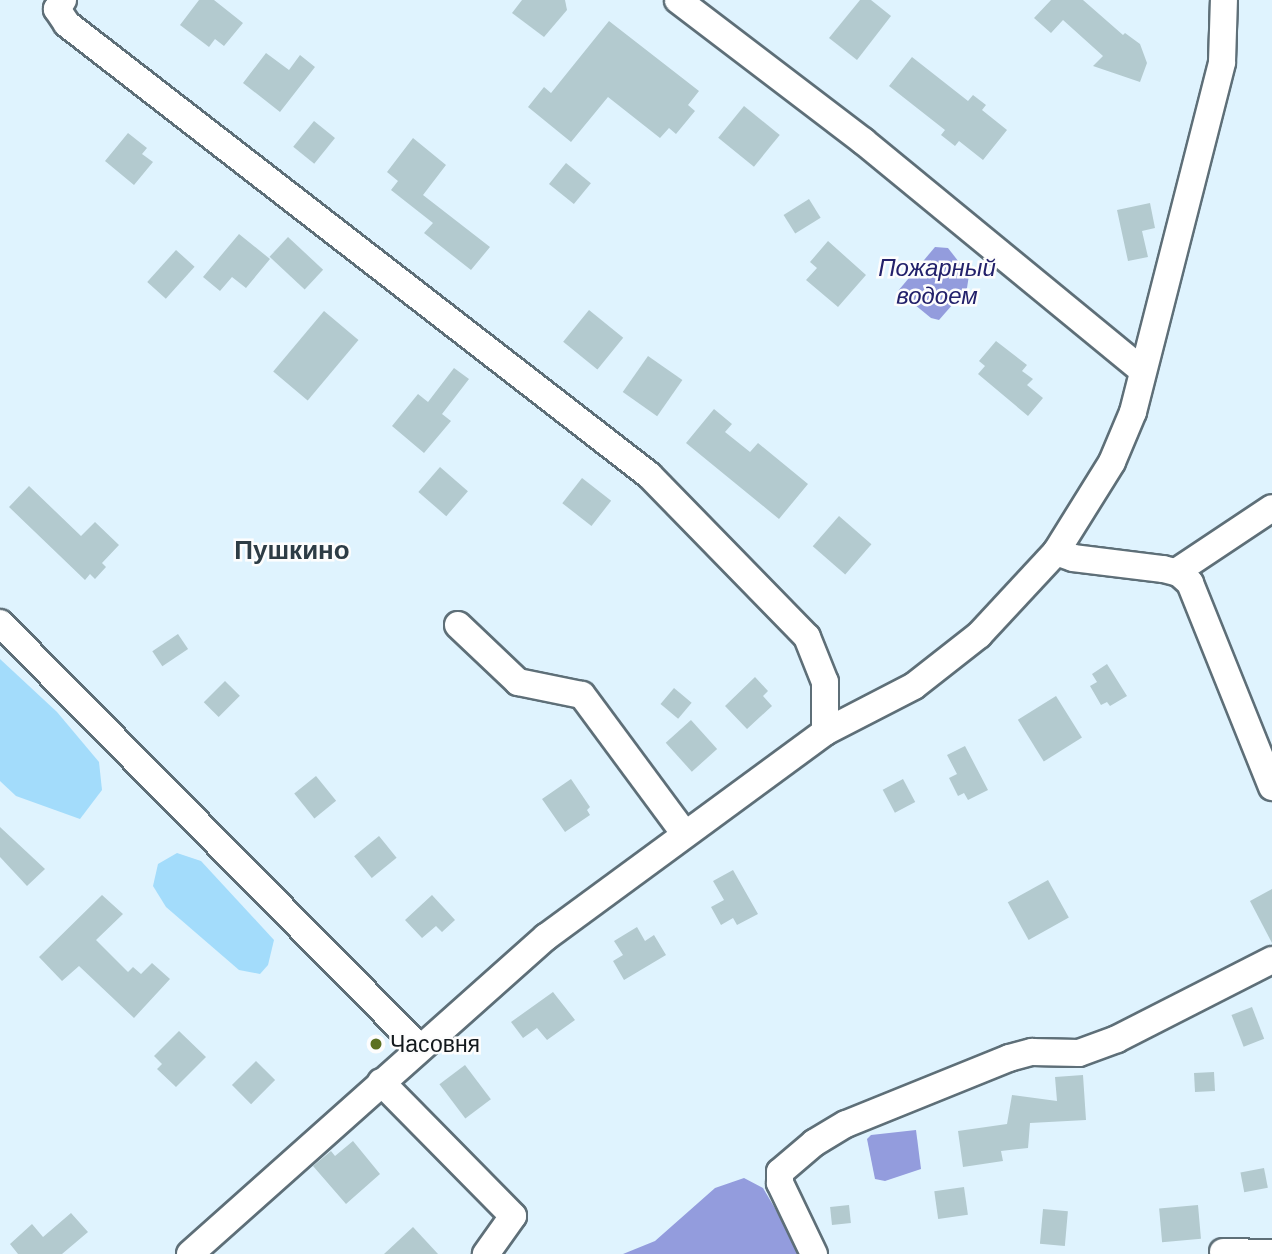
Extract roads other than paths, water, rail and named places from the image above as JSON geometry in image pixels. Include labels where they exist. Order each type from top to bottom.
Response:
[{"type":"street","points":[[63,0],[57,9],[67,24],[649,475],[807,637],[825,682],[825,732]]},
{"type":"street","points":[[678,0],[863,141],[1141,369]]},
{"type":"street","points":[[190,1254],[419,1047],[565,921],[825,732],[914,686],[979,635],[1056,552],[1112,462],[1133,412],[1141,369],[1222,62],[1224,0]]},
{"type":"street","points":[[1176,572],[1272,508]]},
{"type":"street","points":[[1056,552],[1176,572],[1190,583],[1272,787]]},
{"type":"street","points":[[0,623],[419,1047]]},
{"type":"street","points":[[458,625],[518,682],[582,695],[684,833]]},
{"type":"street","points":[[814,1254],[780,1183],[780,1172],[814,1143],[846,1124],[1009,1058],[1032,1052],[1079,1053],[1117,1039],[1272,960]]},
{"type":"street","points":[[381,1082],[513,1216],[486,1254]]},
{"type":"street","points":[[1223,1252],[1272,1253]]},
{"type":"water","name":"Пожарный водоем","points":[[935,247],[948,248],[969,275],[967,288],[939,320],[931,318],[898,291]]},
{"type":"water","points":[[916,1130],[921,1169],[885,1181],[875,1179],[867,1139],[871,1135]]},
{"type":"water","points":[[744,1178],[763,1188],[802,1254],[623,1254],[655,1241],[715,1188]]},
{"type":"place","name":"Часовня","points":[[376,1044]]},
{"type":"district","name":"Пушкино","points":[[292,551]]}]
